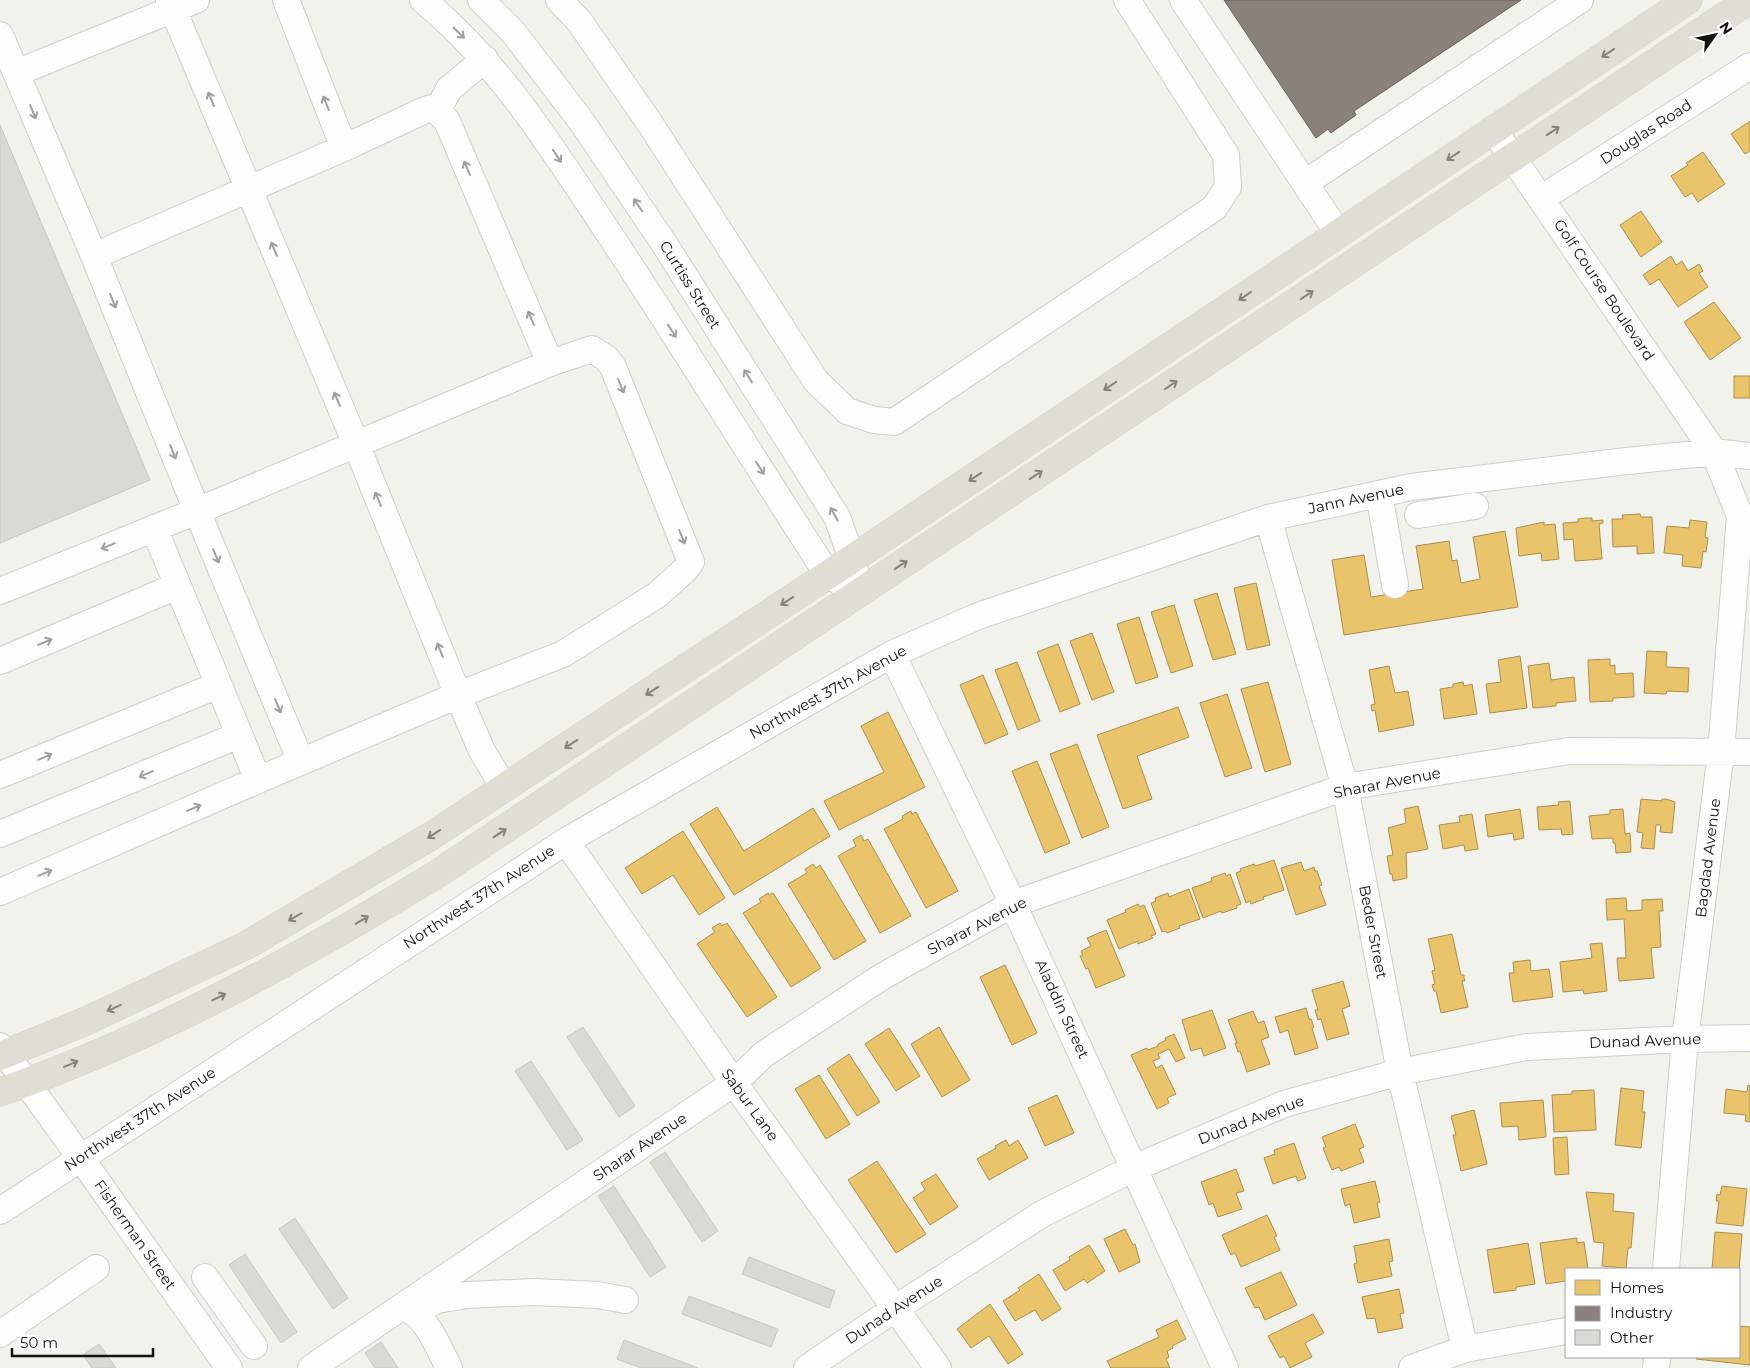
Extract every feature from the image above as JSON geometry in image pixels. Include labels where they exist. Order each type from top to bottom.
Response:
[{"type":"main road","points":[[2,1052],[131,1000],[247,945],[431,836],[852,559],[1688,0]]},
{"type":"main road","points":[[0,1092],[157,1028],[262,976],[347,929],[453,863],[1749,0]]},
{"type":"street","points":[[286,0],[344,148]]},
{"type":"street","points":[[423,0],[481,55],[530,115],[646,290],[828,574],[860,592]]},
{"type":"street","name":"Curtiss Street","points":[[481,0],[513,32],[540,67],[587,130],[670,253],[837,517],[852,559],[860,592]]},
{"type":"street","points":[[560,0],[579,21],[649,122],[816,381],[847,411],[874,420],[894,422],[1214,208],[1228,187],[1226,155],[1127,0]]},
{"type":"street","points":[[1183,0],[1338,233]]},
{"type":"street","points":[[1305,183],[1580,0]]},
{"type":"street","points":[[16,73],[179,3],[249,189],[356,444],[458,695],[481,749],[504,788]]},
{"type":"street","points":[[0,36],[94,256],[301,762]]},
{"type":"street","points":[[437,111],[449,89],[481,55],[501,50],[540,67]]},
{"type":"street","name":"Douglas Road","points":[[1542,198],[1750,66]]},
{"type":"street","points":[[94,256],[344,148],[431,108],[447,121],[550,363]]},
{"type":"street","name":"Golf Course Boulevard","points":[[1493,129],[1714,452]]},
{"type":"street","points":[[0,591],[197,511],[550,363],[592,350],[606,358],[613,366],[692,562],[657,595],[563,654],[458,695],[0,892]]},
{"type":"street","name":"Jann Avenue","points":[[978,616],[1268,518],[1411,487],[1714,452],[1750,456]]},
{"type":"street","name":"Bagdad Avenue","points":[[1666,1268],[1685,1038],[1721,752],[1740,516],[1714,452]]},
{"type":"street","points":[[1441,483],[1447,510]]},
{"type":"street","points":[[1378,494],[1395,585]]},
{"type":"street","points":[[1418,515],[1475,506]]},
{"type":"street","name":"Beder Street","points":[[1268,518],[1345,788],[1400,1072],[1466,1349]]},
{"type":"street","points":[[154,528],[258,780]]},
{"type":"street","points":[[0,661],[177,586]]},
{"type":"street","name":"Northwest 37th Avenue","points":[[0,1211],[566,841],[892,654],[978,616]]},
{"type":"street","name":"Aladdin Street","points":[[892,654],[1013,904],[1225,1368]]},
{"type":"street","points":[[0,775],[218,685]]},
{"type":"street","points":[[0,834],[239,735]]},
{"type":"street","name":"Sharar Avenue","points":[[311,1368],[409,1309],[734,1083],[764,1054],[882,976],[1013,904],[1345,788],[1569,751],[1750,752]]},
{"type":"street","name":"Sabur Lane","points":[[566,841],[734,1083],[938,1368]]},
{"type":"street","name":"Dunad Avenue","points":[[807,1368],[1042,1214],[1134,1168],[1284,1104],[1400,1072],[1526,1046],[1685,1038],[1750,1038]]},
{"type":"street","name":"Fisherman Street","points":[[2,1052],[80,1157],[229,1368]]},
{"type":"street","points":[[0,1334],[96,1268]]},
{"type":"street","points":[[205,1277],[254,1346]]},
{"type":"street","points":[[409,1309],[437,1300],[467,1294],[534,1292],[598,1295],[625,1300]]},
{"type":"street","points":[[409,1309],[425,1322],[449,1368]]},
{"type":"street","points":[[204,1333],[231,1314]]},
{"type":"street","points":[[1412,1368],[1466,1349],[1565,1331]]},
{"type":"building: Homes","points":[[1750,121],[1750,151],[1745,154],[1731,134]]},
{"type":"building: Homes","points":[[1703,152],[1725,184],[1698,202],[1692,193],[1685,197],[1671,176]]},
{"type":"building: Homes","points":[[1641,211],[1662,242],[1641,257],[1620,225]]},
{"type":"building: Homes","points":[[1671,256],[1676,265],[1682,261],[1688,271],[1699,264],[1703,271],[1699,273],[1708,287],[1678,307],[1659,279],[1650,285],[1643,275]]},
{"type":"building: Homes","points":[[1714,302],[1741,338],[1710,360],[1684,322]]},
{"type":"building: Homes","points":[[1734,376],[1750,376],[1750,398],[1734,398]]},
{"type":"building: Homes","points":[[1640,514],[1641,517],[1652,517],[1654,553],[1637,554],[1637,546],[1613,547],[1612,519],[1623,519],[1622,515]]},
{"type":"building: Homes","points":[[1592,518],[1592,521],[1603,520],[1603,523],[1599,524],[1602,559],[1575,561],[1573,539],[1564,540],[1563,523],[1578,522],[1578,519]]},
{"type":"building: Homes","points":[[1690,520],[1707,522],[1705,537],[1708,538],[1706,552],[1703,551],[1701,568],[1682,566],[1683,555],[1664,553],[1667,526],[1689,528]]},
{"type":"building: Homes","points":[[1544,522],[1544,525],[1555,524],[1559,559],[1542,561],[1541,553],[1519,556],[1516,528]]},
{"type":"building: Homes","points":[[1505,531],[1518,607],[1344,635],[1332,560],[1364,555],[1371,597],[1423,589],[1416,546],[1449,541],[1452,561],[1457,560],[1461,583],[1480,579],[1473,537]]},
{"type":"building: Homes","points":[[1256,583],[1270,645],[1247,650],[1234,588]]},
{"type":"building: Homes","points":[[1217,593],[1236,654],[1213,660],[1194,600]]},
{"type":"building: Homes","points":[[1174,605],[1193,666],[1171,673],[1151,612]]},
{"type":"building: Homes","points":[[1139,617],[1158,677],[1136,684],[1117,624]]},
{"type":"building: Homes","points":[[1092,633],[1114,692],[1092,700],[1070,641]]},
{"type":"building: Homes","points":[[1058,644],[1080,704],[1060,712],[1037,652]]},
{"type":"building: Homes","points":[[1647,651],[1667,652],[1666,667],[1689,668],[1688,692],[1644,693]]},
{"type":"building: Homes","points":[[1520,656],[1527,708],[1490,713],[1486,684],[1501,682],[1498,660]]},
{"type":"building: Homes","points":[[1610,659],[1610,666],[1615,665],[1615,674],[1633,673],[1634,697],[1613,698],[1613,701],[1590,702],[1588,660]]},
{"type":"building: Homes","points":[[1017,662],[1040,721],[1018,730],[995,670]]},
{"type":"building: Homes","points":[[1549,663],[1551,680],[1574,677],[1576,701],[1556,703],[1556,706],[1533,708],[1528,666]]},
{"type":"building: Homes","points":[[1389,666],[1395,693],[1408,691],[1414,725],[1379,732],[1375,710],[1372,711],[1371,705],[1375,704],[1369,670]]},
{"type":"building: Homes","points":[[983,675],[1008,734],[985,744],[960,685]]},
{"type":"building: Homes","points":[[1268,682],[1291,764],[1265,772],[1241,689]]},
{"type":"building: Homes","points":[[1463,682],[1464,686],[1472,684],[1477,714],[1444,719],[1440,689],[1453,687],[1453,684]]},
{"type":"building: Homes","points":[[1227,694],[1252,768],[1225,777],[1200,703]]},
{"type":"building: Homes","points":[[1178,707],[1189,737],[1137,756],[1152,799],[1123,809],[1097,735]]},
{"type":"building: Homes","points":[[888,712],[925,787],[839,830],[824,801],[884,772],[861,726]]},
{"type":"building: Homes","points":[[1077,744],[1109,827],[1082,838],[1050,754]]},
{"type":"building: Homes","points":[[1037,761],[1070,843],[1045,853],[1012,771]]},
{"type":"building: Homes","points":[[1641,799],[1662,801],[1662,799],[1666,799],[1675,802],[1672,833],[1660,832],[1661,825],[1656,825],[1654,849],[1641,848],[1643,833],[1637,832]]},
{"type":"building: Homes","points":[[1570,801],[1573,834],[1562,835],[1561,829],[1539,830],[1537,807],[1559,805],[1558,802]]},
{"type":"building: Homes","points":[[1418,806],[1428,849],[1406,853],[1407,878],[1393,881],[1387,856],[1393,855],[1388,828],[1406,823],[1404,809]]},
{"type":"building: Homes","points":[[717,807],[744,851],[813,808],[830,836],[734,895],[690,824]]},
{"type":"building: Homes","points":[[1520,809],[1524,838],[1514,840],[1513,833],[1488,837],[1485,815]]},
{"type":"building: Homes","points":[[1623,809],[1625,834],[1630,833],[1631,852],[1616,853],[1613,838],[1592,839],[1589,816],[1610,814],[1610,810]]},
{"type":"building: Homes","points":[[911,811],[912,814],[916,812],[958,891],[926,908],[884,829],[903,819],[902,816]]},
{"type":"building: Homes","points":[[1472,814],[1478,849],[1465,851],[1464,845],[1443,849],[1439,825],[1460,822],[1459,816]]},
{"type":"building: Homes","points":[[683,831],[725,898],[699,915],[673,875],[642,894],[625,868]]},
{"type":"building: Homes","points":[[861,835],[864,841],[868,839],[911,916],[880,933],[838,856],[856,846],[853,840]]},
{"type":"building: Homes","points":[[1274,860],[1284,890],[1263,897],[1264,899],[1251,904],[1250,901],[1246,903],[1236,873],[1241,871],[1240,869],[1254,864],[1255,866]]},
{"type":"building: Homes","points":[[1301,862],[1304,871],[1314,867],[1315,871],[1317,871],[1322,885],[1319,886],[1326,905],[1296,915],[1281,868]]},
{"type":"building: Homes","points":[[813,864],[816,868],[820,865],[866,941],[834,960],[788,884],[807,873],[805,869]]},
{"type":"building: Homes","points":[[1225,873],[1226,876],[1230,874],[1241,904],[1236,906],[1237,908],[1222,913],[1221,911],[1203,918],[1192,888],[1212,881],[1211,878]]},
{"type":"building: Homes","points":[[1189,889],[1200,919],[1179,926],[1180,928],[1167,933],[1166,931],[1162,932],[1151,903],[1156,901],[1155,898],[1168,893],[1169,897]]},
{"type":"building: Homes","points":[[768,893],[769,895],[773,893],[821,968],[791,987],[743,913],[761,902],[759,899]]},
{"type":"building: Homes","points":[[1626,898],[1627,911],[1642,910],[1642,900],[1662,899],[1663,911],[1659,911],[1661,947],[1651,948],[1654,978],[1619,981],[1617,958],[1626,958],[1624,919],[1607,920],[1606,899]]},
{"type":"building: Homes","points":[[1138,904],[1140,907],[1144,905],[1156,934],[1151,936],[1153,938],[1138,944],[1138,941],[1119,949],[1107,920],[1126,912],[1125,910]]},
{"type":"building: Homes","points":[[720,923],[722,926],[727,923],[777,997],[747,1017],[697,944],[715,932],[712,928]]},
{"type":"building: Homes","points":[[1106,930],[1125,976],[1096,988],[1088,968],[1086,969],[1080,956],[1083,955],[1081,951],[1091,946],[1087,938]]},
{"type":"building: Homes","points":[[1452,934],[1461,975],[1464,975],[1465,981],[1462,981],[1468,1007],[1441,1013],[1436,991],[1434,991],[1432,985],[1435,984],[1432,971],[1435,970],[1428,939]]},
{"type":"building: Homes","points":[[1602,943],[1607,991],[1584,994],[1583,990],[1563,992],[1560,962],[1592,958],[1590,944]]},
{"type":"building: Homes","points":[[1530,960],[1531,971],[1549,969],[1553,997],[1513,1002],[1509,973],[1514,973],[1513,962]]},
{"type":"building: Homes","points":[[1005,965],[1037,1033],[1012,1045],[980,977]]},
{"type":"building: Homes","points":[[1343,981],[1350,1006],[1342,1009],[1349,1034],[1327,1040],[1321,1019],[1318,1020],[1315,1010],[1318,1010],[1312,990]]},
{"type":"building: Homes","points":[[1306,1008],[1309,1019],[1311,1019],[1314,1027],[1312,1028],[1318,1048],[1295,1055],[1288,1030],[1280,1033],[1275,1017]]},
{"type":"building: Homes","points":[[1212,1010],[1226,1048],[1204,1056],[1201,1048],[1191,1051],[1182,1020]]},
{"type":"building: Homes","points":[[1253,1011],[1258,1023],[1264,1021],[1269,1037],[1261,1040],[1270,1064],[1247,1072],[1240,1051],[1238,1052],[1235,1043],[1237,1043],[1228,1020]]},
{"type":"building: Homes","points":[[939,1027],[970,1080],[942,1097],[911,1044]]},
{"type":"building: Homes","points":[[889,1028],[920,1076],[896,1091],[865,1044]]},
{"type":"building: Homes","points":[[1174,1034],[1185,1058],[1176,1062],[1169,1049],[1158,1054],[1160,1058],[1153,1061],[1156,1068],[1162,1065],[1176,1094],[1167,1098],[1169,1103],[1157,1109],[1131,1055],[1147,1048],[1148,1050],[1158,1046],[1158,1044],[1166,1040],[1165,1038]]},
{"type":"building: Homes","points":[[849,1054],[880,1102],[857,1116],[827,1069]]},
{"type":"building: Homes","points":[[819,1075],[850,1124],[826,1139],[795,1089]]},
{"type":"building: Homes","points":[[1748,1085],[1750,1086],[1750,1122],[1745,1121],[1746,1115],[1724,1113],[1726,1089],[1747,1092]]},
{"type":"building: Homes","points":[[1621,1088],[1644,1091],[1642,1112],[1645,1112],[1641,1148],[1615,1145]]},
{"type":"building: Homes","points":[[1594,1090],[1596,1130],[1554,1132],[1552,1095],[1572,1094],[1572,1091]]},
{"type":"building: Homes","points":[[1057,1095],[1074,1133],[1045,1146],[1028,1108]]},
{"type":"building: Homes","points":[[1543,1100],[1546,1137],[1519,1140],[1518,1126],[1502,1127],[1500,1103]]},
{"type":"building: Homes","points":[[1474,1110],[1487,1164],[1461,1171],[1453,1135],[1456,1135],[1451,1116]]},
{"type":"building: Homes","points":[[1355,1124],[1364,1147],[1359,1149],[1364,1162],[1341,1171],[1339,1167],[1332,1170],[1323,1148],[1326,1147],[1322,1137]]},
{"type":"building: Homes","points":[[1567,1137],[1569,1174],[1555,1175],[1553,1138]]},
{"type":"building: Homes","points":[[1006,1140],[1009,1146],[1018,1140],[1028,1158],[989,1180],[977,1159]]},
{"type":"building: Homes","points":[[1294,1143],[1306,1178],[1298,1181],[1296,1176],[1273,1184],[1264,1158],[1275,1154],[1274,1150]]},
{"type":"building: Homes","points":[[877,1161],[926,1234],[896,1253],[848,1180]]},
{"type":"building: Homes","points":[[1236,1169],[1244,1191],[1236,1193],[1242,1209],[1218,1217],[1213,1203],[1209,1205],[1201,1182]]},
{"type":"building: Homes","points":[[936,1174],[958,1207],[930,1225],[913,1198],[925,1190],[921,1183]]},
{"type":"building: Homes","points":[[1375,1181],[1380,1202],[1377,1203],[1380,1217],[1354,1223],[1350,1204],[1345,1206],[1341,1189]]},
{"type":"building: Homes","points":[[1722,1186],[1747,1189],[1743,1226],[1716,1223],[1719,1201],[1716,1201],[1717,1194],[1720,1195]]},
{"type":"building: Homes","points":[[1586,1192],[1614,1194],[1613,1211],[1634,1213],[1631,1248],[1628,1248],[1626,1268],[1602,1266],[1604,1243],[1594,1242]]},
{"type":"building: Homes","points":[[1267,1215],[1277,1236],[1274,1237],[1280,1250],[1241,1267],[1235,1253],[1231,1255],[1222,1235]]},
{"type":"building: Homes","points":[[1125,1229],[1133,1245],[1135,1244],[1140,1262],[1119,1272],[1104,1239]]},
{"type":"building: Homes","points":[[1715,1232],[1742,1234],[1739,1268],[1712,1268]]},
{"type":"building: Homes","points":[[1577,1238],[1577,1243],[1584,1242],[1588,1268],[1565,1268],[1565,1281],[1546,1284],[1540,1243]]},
{"type":"building: Homes","points":[[1389,1239],[1393,1261],[1389,1262],[1392,1276],[1358,1283],[1354,1264],[1357,1263],[1354,1246]]},
{"type":"building: Homes","points":[[1528,1243],[1535,1284],[1516,1287],[1516,1290],[1494,1293],[1487,1250]]},
{"type":"building: Homes","points":[[1089,1245],[1105,1271],[1087,1283],[1084,1279],[1065,1291],[1053,1270],[1070,1260],[1069,1257]]},
{"type":"building: Homes","points":[[1281,1272],[1297,1305],[1265,1320],[1259,1307],[1255,1308],[1245,1288]]},
{"type":"building: Homes","points":[[1039,1274],[1061,1309],[1042,1321],[1035,1310],[1015,1321],[1003,1301]]},
{"type":"building: Homes","points":[[1399,1289],[1404,1313],[1400,1314],[1403,1328],[1378,1333],[1375,1318],[1367,1319],[1362,1297]]},
{"type":"building: Homes","points":[[990,1304],[1023,1354],[1008,1364],[989,1336],[971,1348],[957,1329]]},
{"type":"building: Homes","points":[[1313,1314],[1324,1333],[1305,1343],[1312,1357],[1290,1368],[1284,1356],[1280,1358],[1268,1336]]},
{"type":"building: Homes","points":[[1177,1320],[1186,1339],[1172,1346],[1173,1348],[1167,1351],[1169,1357],[1166,1359],[1170,1368],[1111,1368],[1107,1361],[1159,1337],[1156,1330]]},
{"type":"building: Homes","points":[[1740,1326],[1750,1327],[1750,1365],[1696,1359],[1740,1358]]},
{"type":"building: Industry","points":[[1224,0],[1521,0],[1354,111],[1356,115],[1331,133],[1328,129],[1316,138]]},
{"type":"building: Other","points":[[0,125],[150,480],[0,543]]},
{"type":"building: Other","points":[[583,1027],[635,1106],[619,1117],[567,1037]]},
{"type":"building: Other","points":[[531,1061],[583,1140],[567,1150],[515,1071]]},
{"type":"building: Other","points":[[665,1152],[718,1231],[702,1242],[650,1162]]},
{"type":"building: Other","points":[[614,1186],[666,1267],[650,1277],[598,1196]]},
{"type":"building: Other","points":[[295,1218],[348,1298],[333,1309],[279,1229]]},
{"type":"building: Other","points":[[245,1254],[297,1332],[281,1343],[229,1265]]},
{"type":"building: Other","points":[[749,1257],[835,1291],[829,1308],[742,1274]]},
{"type":"building: Other","points":[[689,1296],[778,1329],[771,1347],[682,1314]]},
{"type":"building: Other","points":[[624,1340],[698,1368],[641,1368],[617,1359]]},
{"type":"building: Other","points":[[381,1342],[398,1368],[375,1368],[365,1353]]},
{"type":"building: Other","points":[[99,1344],[116,1368],[92,1368],[83,1355]]}]
